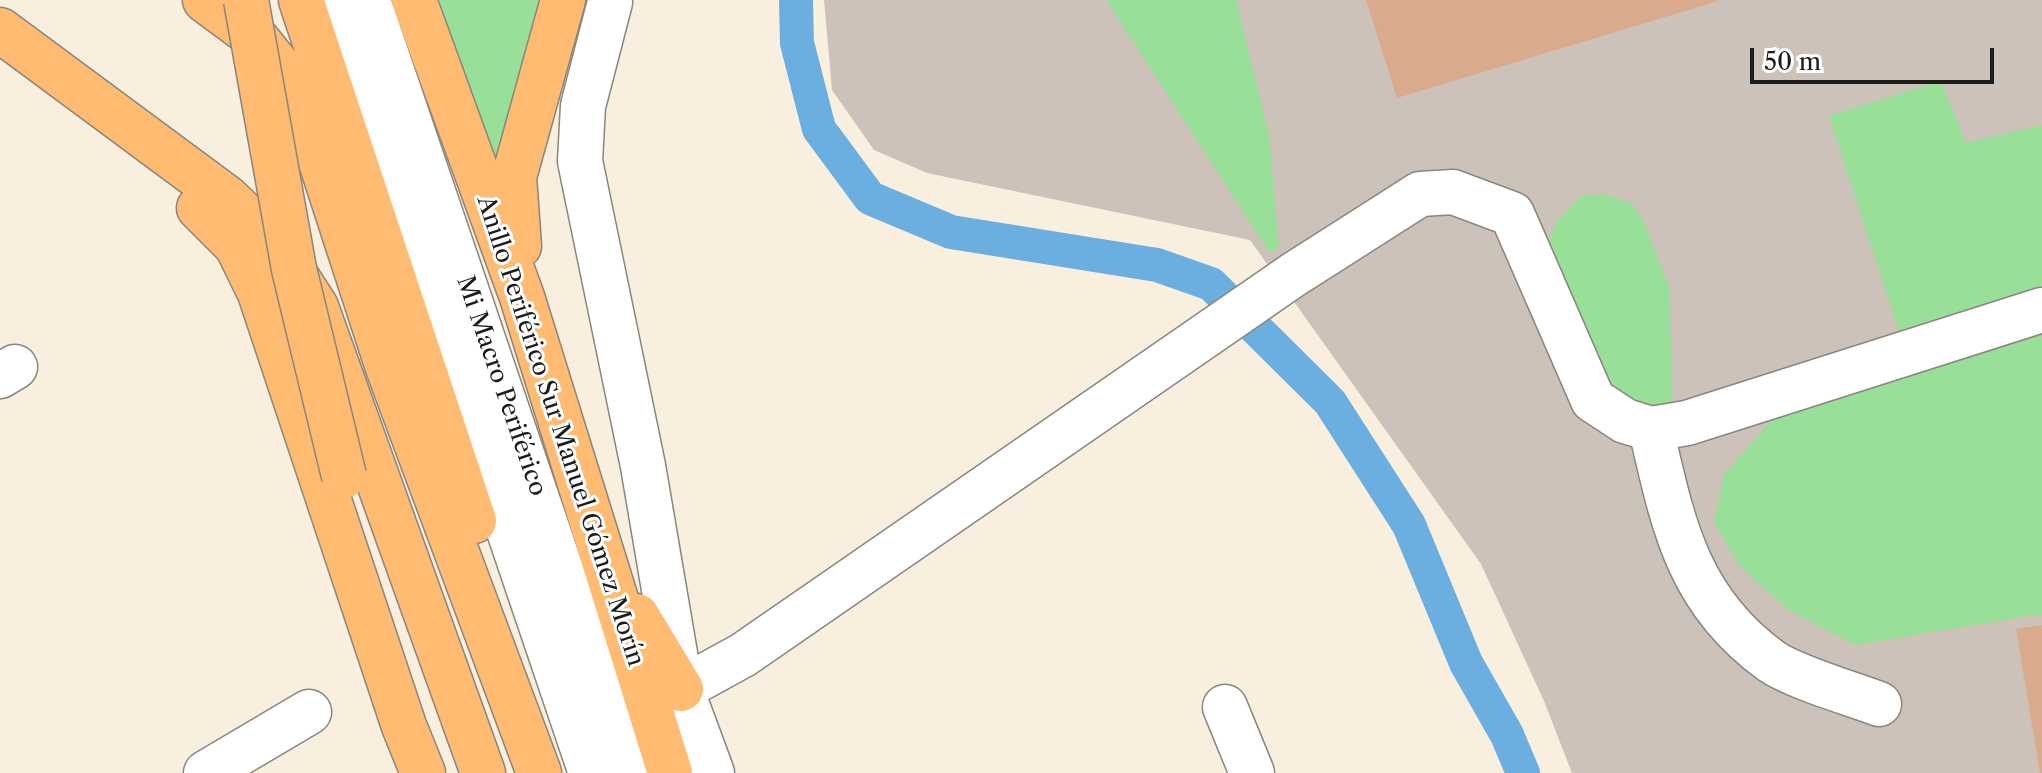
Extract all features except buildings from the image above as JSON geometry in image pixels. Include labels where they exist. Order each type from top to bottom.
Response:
[{"type":"highway","points":[[205,0],[255,37],[276,63],[307,119],[387,365],[539,773]]},
{"type":"highway","points":[[246,0],[294,269],[344,476],[449,773]]},
{"type":"highway","points":[[301,0],[465,491],[547,773]]},
{"type":"highway","name":"Anillo Periférico Sur Manuel Gómez Morín","points":[[414,0],[522,297],[599,551],[664,696],[670,773]]},
{"type":"highway","points":[[522,297],[514,177],[563,0]]},
{"type":"highway","points":[[0,30],[227,198],[276,245],[316,307],[483,773]]},
{"type":"highway","points":[[0,54],[185,196],[237,246],[260,293],[404,726],[423,773]]},
{"type":"street","name":"Mi Macro Periférico","points":[[329,0],[591,773]]},
{"type":"street","name":"Mi Macro Periférico","points":[[368,0],[630,773]]},
{"type":"street","points":[[610,2],[583,106],[580,161],[643,466],[664,696],[712,773]]},
{"type":"street","points":[[664,696],[743,655],[1293,275],[1420,194],[1453,192],[1512,214],[1593,400],[1625,421],[1651,429],[1687,423],[2042,310]]},
{"type":"street","points":[[1651,429],[1675,530],[1715,611],[1773,662],[1879,704]]},
{"type":"street","points":[[1225,707],[1252,773]]},
{"type":"street","points":[[206,773],[309,712]]},
{"type":"shaded area","points":[[824,0],[2042,0],[2042,773],[1572,773],[1544,701],[1481,564],[1250,240],[927,173],[874,150],[832,90]]},
{"type":"green space","points":[[439,0],[539,0],[496,164]]},
{"type":"green space","points":[[1106,0],[1236,0],[1269,135],[1279,247],[1269,252]]},
{"type":"green space","points":[[1941,81],[1966,143],[2042,125],[2042,285],[1901,338],[1829,116]]},
{"type":"green space","points":[[1606,194],[1632,204],[1645,224],[1669,287],[1673,414],[1654,419],[1599,386],[1542,255],[1557,221],[1581,196]]},
{"type":"green space","points":[[2042,328],[2042,614],[1855,645],[1787,609],[1738,564],[1714,521],[1724,475],[1775,416]]},
{"type":"waterway","points":[[796,0],[797,43],[819,129],[870,198],[951,232],[1157,265],[1211,284],[1330,402],[1409,525],[1466,663],[1507,735],[1523,773]]}]
